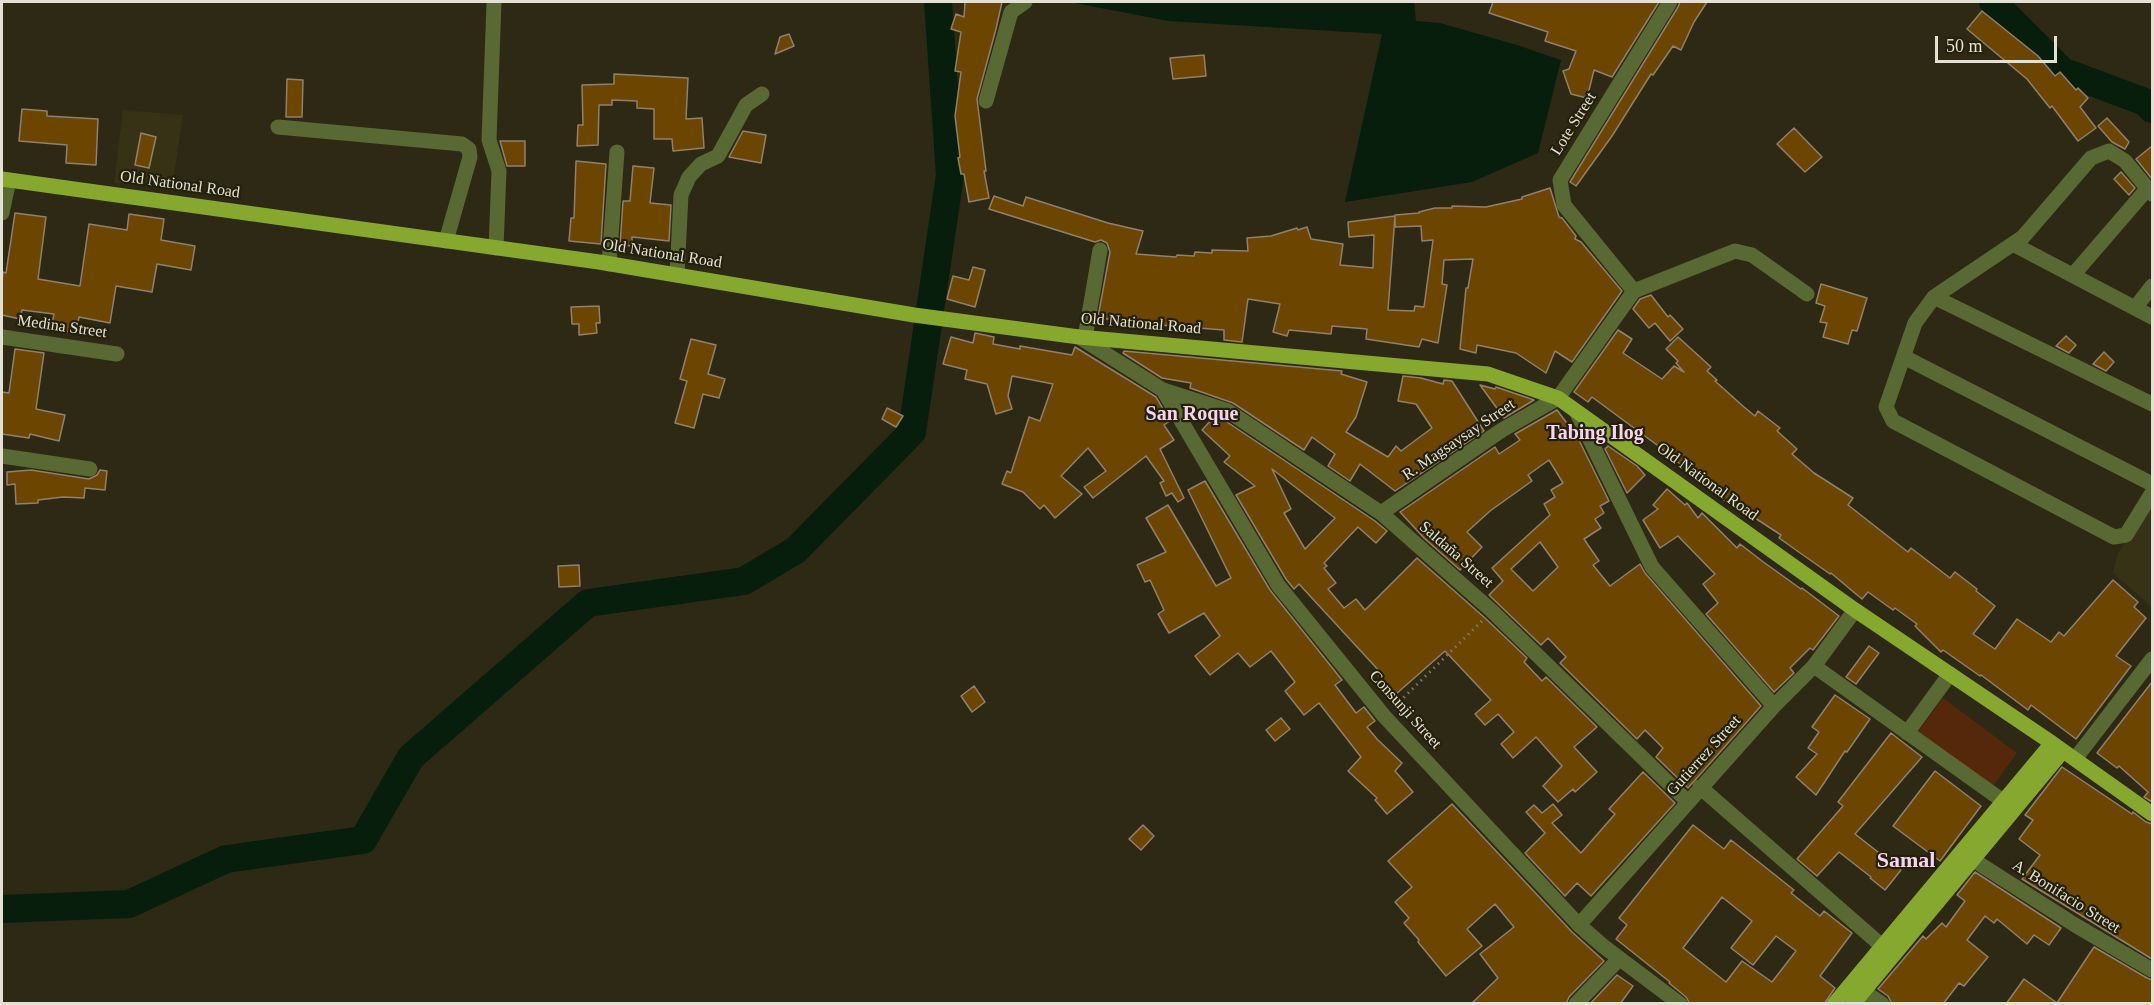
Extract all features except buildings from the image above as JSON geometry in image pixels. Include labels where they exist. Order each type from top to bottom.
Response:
[{"type":"main road","name":"Old National Road","points":[[5,179],[609,264],[914,315],[1082,338],[1488,374],[1558,398],[1855,610],[2152,814]]},
{"type":"main road","points":[[1834,1004],[1857,986],[1966,855],[2004,801],[2063,751]]},
{"type":"main road","points":[[1853,1004],[1857,986],[1882,946],[2063,751]]},
{"type":"street","points":[[494,2],[489,140],[499,171],[496,248]]},
{"type":"street","points":[[986,101],[1011,12],[1025,2]]},
{"type":"street","name":"Lote Street","points":[[1634,291],[1564,206],[1560,180],[1670,2]]},
{"type":"street","points":[[677,275],[681,195],[689,177],[701,164],[718,156],[746,105],[762,94]]},
{"type":"street","points":[[278,127],[462,144],[469,149],[470,157],[446,241]]},
{"type":"street","points":[[2073,275],[2150,191],[2126,161],[2109,151],[2091,158],[2023,237],[1934,297],[1916,323],[1886,407],[1893,421],[2114,537],[2126,535],[2152,493]]},
{"type":"street","points":[[609,264],[617,152]]},
{"type":"street","points":[[2,213],[5,179]]},
{"type":"street","points":[[2013,244],[2152,317]]},
{"type":"street","points":[[1100,250],[1082,338],[1163,390]]},
{"type":"street","points":[[1558,398],[1634,291],[1735,251],[1752,255],[1808,294]]},
{"type":"street","points":[[2135,308],[2152,286]]},
{"type":"street","points":[[1934,297],[2152,404]]},
{"type":"street","name":"Medina Street","points":[[2,337],[117,354]]},
{"type":"street","points":[[1904,357],[2152,484]]},
{"type":"street","name":"Saldaña Street","points":[[1163,390],[1228,411],[1381,513],[1492,611],[1688,801]]},
{"type":"street","name":"Consunji Street","points":[[1163,390],[1278,585],[1384,716],[1579,926],[1680,1004]]},
{"type":"street","name":"R. Magsaysay Street","points":[[1381,513],[1502,430],[1558,398]]},
{"type":"street","points":[[1576,411],[1652,567],[1774,706]]},
{"type":"street","points":[[2,456],[90,469]]},
{"type":"street","name":"Gutierrez Street","points":[[1579,926],[1700,787],[1814,666],[1855,610]]},
{"type":"street","points":[[2063,751],[2152,659]]},
{"type":"street","points":[[1814,666],[2004,801]]},
{"type":"street","points":[[1907,733],[1950,674]]},
{"type":"street","points":[[1700,787],[1882,946]]},
{"type":"street","name":"A. Bonifacio Street","points":[[1966,855],[2074,925],[2152,970]]},
{"type":"street","points":[[1576,1004],[1619,958]]},
{"type":"street","points":[[1857,986],[1882,1004]]},
{"type":"path","points":[[1384,716],[1492,611]]},
{"type":"shaded area","points":[[1070,2],[1414,2],[1416,21],[1440,23],[1561,60],[1538,153],[1472,182],[1345,202],[1382,34],[1168,21]]},
{"type":"shaded area","points":[[123,110],[183,115],[172,188],[114,183]]},
{"type":"shaded area","points":[[2152,499],[2152,607],[2113,573],[2117,555]]},
{"type":"shaded area","points":[[1943,698],[2017,753],[1991,789],[1916,735]]},
{"type":"waterway","points":[[2,909],[129,904],[226,859],[363,840],[411,757],[588,603],[744,581],[796,550],[912,432],[950,175],[938,2]]},
{"type":"waterway","points":[[1993,2],[2062,71],[2145,102],[2152,109]]},
{"type":"district","name":"San Roque","points":[[1192,415]]},
{"type":"district","name":"Tabing Ilog","points":[[1595,434]]},
{"type":"district","name":"Samal","points":[[1906,861]]}]
